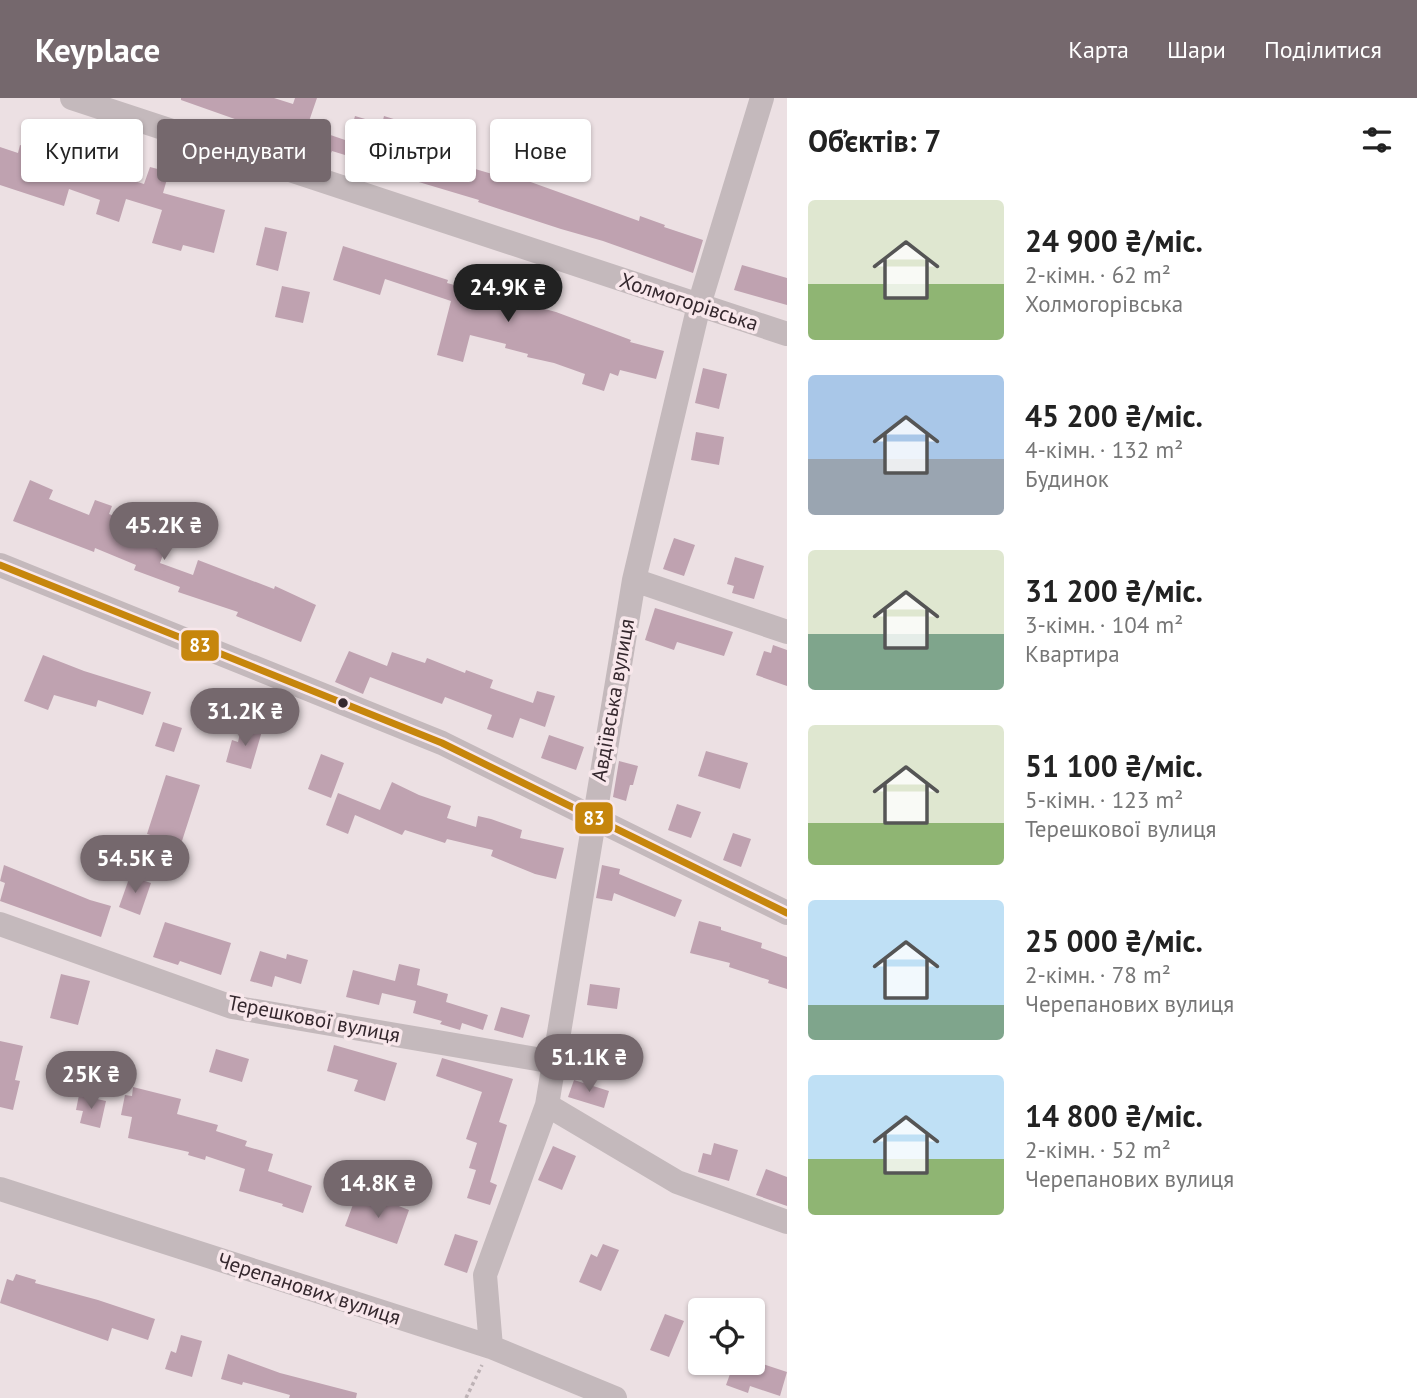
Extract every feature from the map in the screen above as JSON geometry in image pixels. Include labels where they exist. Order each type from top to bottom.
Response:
[{"type":"street","name":"Холмогорівська","points":[[72,98],[787,334]]},
{"type":"street","name":"Авдіївська вулиця","points":[[491,1347],[485,1275],[547,1105],[634,580],[699,305],[762,98]]},
{"type":"street","points":[[0,565],[442,743],[787,913]]},
{"type":"street","points":[[634,580],[787,632]]},
{"type":"street","name":"Терешкової вулиця","points":[[0,925],[232,1007],[554,1062]]},
{"type":"street","points":[[547,1105],[677,1182],[787,1222]]},
{"type":"street","name":"Черепанових вулиця","points":[[0,1189],[491,1347],[615,1398]]},
{"type":"path","points":[[466,1398],[491,1347]]},
{"type":"building","points":[[274,98],[293,104],[295,98],[317,98],[310,119],[235,119],[181,100]]},
{"type":"building","points":[[331,135],[345,140],[345,155],[332,151],[331,153]]},
{"type":"building","points":[[21,145],[21,182],[144,184],[150,167],[157,169],[157,182],[166,182],[163,193],[225,210],[214,253],[183,245],[181,251],[152,243],[162,210],[126,199],[119,222],[96,214],[100,200],[69,189],[64,206],[0,185],[0,147],[18,153]]},
{"type":"building","points":[[476,169],[490,173],[490,182],[531,182],[639,221],[640,216],[703,240],[693,273],[603,241],[478,202],[479,200],[419,182],[476,182]]},
{"type":"building","points":[[265,227],[287,232],[278,271],[256,265]]},
{"type":"building","points":[[343,246],[448,280],[447,283],[556,312],[631,340],[630,342],[664,351],[656,379],[620,370],[618,376],[610,373],[604,391],[582,384],[585,374],[527,357],[528,354],[505,348],[506,344],[470,335],[463,362],[437,355],[451,301],[385,279],[380,295],[333,280]]},
{"type":"building","points":[[742,265],[787,278],[787,305],[734,290]]},
{"type":"building","points":[[282,286],[310,292],[303,323],[275,317]]},
{"type":"building","points":[[703,368],[727,374],[719,409],[695,403]]},
{"type":"building","points":[[696,432],[724,437],[719,465],[691,460]]},
{"type":"building","points":[[30,480],[53,490],[49,499],[89,515],[95,500],[112,506],[109,514],[140,526],[137,533],[167,544],[160,563],[193,575],[198,560],[274,589],[275,586],[316,605],[301,642],[236,616],[238,612],[178,592],[180,587],[134,570],[136,565],[95,548],[94,552],[13,521]]},
{"type":"building","points":[[674,538],[695,545],[684,576],[663,569]]},
{"type":"building","points":[[735,557],[764,566],[754,599],[732,593],[734,586],[727,584]]},
{"type":"building","points":[[655,608],[733,632],[724,656],[677,642],[674,650],[645,640]]},
{"type":"building","points":[[773,645],[787,650],[787,686],[756,675],[764,651],[771,653]]},
{"type":"building","points":[[349,651],[387,666],[392,652],[425,663],[427,658],[465,673],[466,670],[493,680],[490,688],[533,703],[537,691],[555,696],[545,727],[520,718],[513,738],[487,729],[492,715],[445,697],[442,704],[370,677],[363,694],[335,682]]},
{"type":"building","points":[[43,655],[151,692],[143,715],[98,700],[96,707],[54,695],[48,710],[24,701]]},
{"type":"building","points":[[163,722],[182,728],[174,752],[155,746]]},
{"type":"building","points":[[242,725],[262,731],[251,769],[226,762],[232,740],[238,742]]},
{"type":"building","points":[[549,735],[584,747],[576,770],[541,758]]},
{"type":"building","points":[[706,751],[748,763],[740,789],[698,776]]},
{"type":"building","points":[[321,754],[344,763],[331,798],[308,789]]},
{"type":"building","points":[[619,761],[638,766],[626,801],[613,797]]},
{"type":"building","points":[[166,775],[200,785],[181,844],[147,834]]},
{"type":"building","points":[[392,782],[451,806],[447,818],[476,827],[478,816],[491,819],[522,830],[520,838],[564,848],[556,879],[535,874],[491,856],[493,850],[447,839],[445,843],[405,830],[402,835],[355,815],[348,834],[326,825],[338,793],[380,810]]},
{"type":"building","points":[[677,804],[701,812],[691,838],[668,830]]},
{"type":"building","points":[[733,833],[751,839],[741,867],[723,860]]},
{"type":"building","points":[[4,865],[111,906],[101,937],[0,901],[5,883],[0,881]]},
{"type":"building","points":[[602,865],[620,869],[619,874],[682,900],[675,917],[614,893],[612,901],[596,898]]},
{"type":"building","points":[[130,876],[151,883],[140,915],[119,907]]},
{"type":"building","points":[[699,921],[762,943],[761,948],[787,957],[787,989],[729,967],[730,963],[690,953]]},
{"type":"building","points":[[165,922],[231,943],[221,975],[180,961],[178,965],[153,957]]},
{"type":"building","points":[[260,951],[286,959],[287,954],[308,960],[301,984],[275,976],[272,987],[250,981]]},
{"type":"building","points":[[399,964],[420,969],[417,985],[448,994],[446,1002],[488,1015],[483,1030],[462,1023],[460,1030],[440,1024],[442,1021],[413,1013],[416,1001],[382,993],[379,1005],[346,997],[353,970],[395,981]]},
{"type":"building","points":[[61,974],[90,981],[78,1025],[50,1018]]},
{"type":"building","points":[[590,984],[620,988],[617,1009],[587,1005]]},
{"type":"building","points":[[501,1007],[530,1015],[523,1038],[494,1030]]},
{"type":"building","points":[[574,1035],[592,1040],[584,1069],[569,1065]]},
{"type":"building","points":[[0,1041],[23,1046],[15,1080],[20,1081],[13,1110],[0,1107]]},
{"type":"building","points":[[334,1045],[397,1063],[385,1101],[354,1091],[358,1080],[327,1071]]},
{"type":"building","points":[[216,1049],[249,1059],[242,1082],[209,1072]]},
{"type":"building","points":[[442,1058],[513,1079],[499,1122],[507,1125],[490,1182],[497,1185],[490,1205],[467,1198],[476,1170],[469,1168],[477,1143],[466,1139],[482,1092],[436,1076]]},
{"type":"building","points":[[574,1080],[609,1091],[604,1108],[568,1097]]},
{"type":"building","points":[[133,1087],[181,1099],[177,1114],[218,1125],[216,1131],[247,1141],[245,1146],[273,1154],[268,1171],[312,1186],[303,1213],[239,1191],[245,1169],[206,1156],[205,1160],[188,1155],[189,1152],[128,1138],[132,1117],[121,1115],[125,1095],[132,1096]]},
{"type":"building","points":[[79,1095],[106,1101],[100,1128],[80,1123],[83,1111],[76,1110]]},
{"type":"building","points":[[714,1143],[738,1150],[729,1181],[698,1172],[703,1153],[711,1155]]},
{"type":"building","points":[[553,1146],[576,1156],[562,1190],[538,1180]]},
{"type":"building","points":[[766,1169],[787,1177],[787,1206],[756,1195]]},
{"type":"building","points":[[355,1199],[383,1210],[386,1201],[409,1210],[397,1244],[345,1226]]},
{"type":"building","points":[[455,1234],[478,1241],[467,1273],[444,1265]]},
{"type":"building","points":[[603,1244],[619,1250],[601,1291],[579,1282],[591,1254],[597,1257]]},
{"type":"building","points":[[16,1274],[36,1280],[35,1283],[155,1319],[148,1340],[112,1328],[108,1341],[0,1303],[7,1279],[13,1281]]},
{"type":"building","points":[[665,1314],[684,1321],[669,1357],[650,1350]]},
{"type":"building","points":[[181,1335],[202,1341],[192,1377],[165,1369],[171,1351],[176,1353]]},
{"type":"building","points":[[228,1354],[280,1373],[357,1393],[356,1398],[289,1398],[290,1395],[221,1379]]},
{"type":"building","points":[[765,1365],[787,1372],[780,1396],[750,1386],[748,1393],[726,1385],[730,1375],[765,1375]]},
{"type":"transit line","name":"83","points":[[0,565],[442,743],[787,913]]}]
